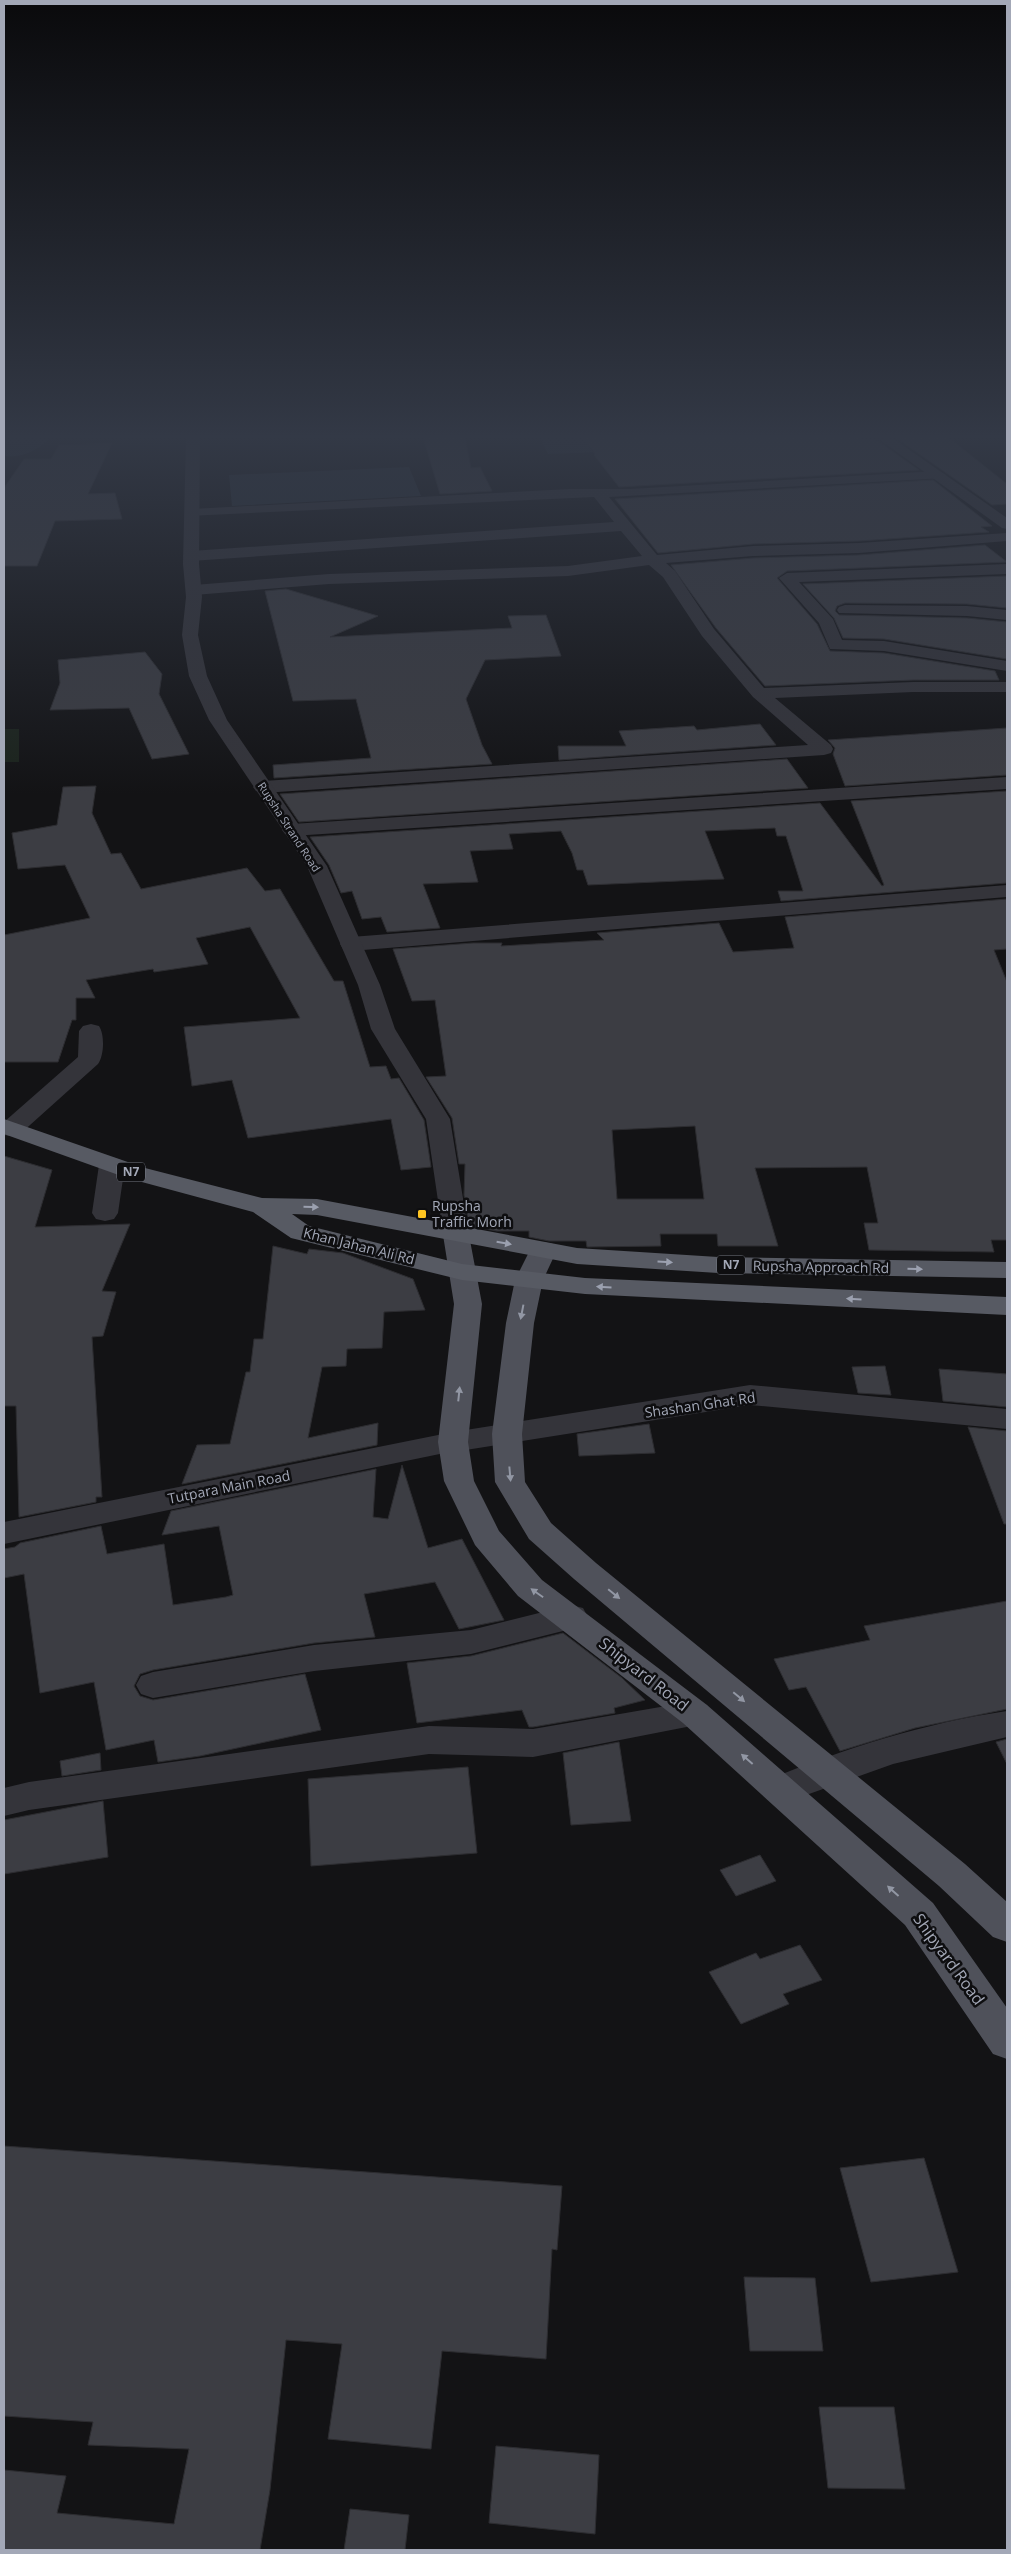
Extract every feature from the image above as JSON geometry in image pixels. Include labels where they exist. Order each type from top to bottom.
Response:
[{"type":"highway","name":"Khan Jahan Ali Rd","points":[[8,1128],[136,1173],[262,1206],[317,1207],[456,1235]]},
{"type":"highway","name":"Khan Jahan Ali Rd","points":[[262,1206],[300,1232],[462,1272]]},
{"type":"highway","name":"Rupsha Approach Rd","points":[[456,1235],[577,1256],[718,1265],[1007,1270]]},
{"type":"highway","name":"Rupsha Approach Rd","points":[[462,1272],[585,1286],[1007,1306]]},
{"type":"main road","name":"Shipyard Road","points":[[456,1235],[468,1304],[453,1442],[459,1481],[486,1537],[530,1588],[571,1617],[695,1714],[919,1914],[1007,2041]]},
{"type":"main road","points":[[543,1250],[529,1280],[520,1323],[507,1434],[510,1482],[540,1531],[585,1572],[952,1875],[1007,1926]]},
{"type":"street","name":"Rupsha Strand Road","points":[[191,556],[194,590],[190,635],[198,676],[218,720],[317,866],[369,985],[383,1029],[438,1119],[456,1235]]},
{"type":"street","points":[[263,787],[824,749],[759,693],[708,632],[669,574],[651,556]]},
{"type":"street","points":[[194,590],[329,579],[568,571],[696,556]]},
{"type":"street","points":[[1007,570],[788,578],[826,622],[836,646],[884,646],[1007,666]]},
{"type":"street","points":[[845,610],[967,611],[1007,614]]},
{"type":"street","points":[[759,693],[913,687],[1007,687]]},
{"type":"street","points":[[292,830],[1007,783]]},
{"type":"street","points":[[351,944],[1007,891]]},
{"type":"street","points":[[8,1128],[90,1059],[91,1031]]},
{"type":"street","points":[[105,1213],[112,1165]]},
{"type":"street","name":"Shashan Ghat Rd","points":[[453,1442],[750,1395],[1007,1419]]},
{"type":"street","name":"Tutpara Main Road","points":[[4,1533],[453,1442]]},
{"type":"street","points":[[153,1685],[314,1658],[471,1642],[571,1617]]},
{"type":"street","points":[[4,1802],[29,1796],[428,1740],[533,1743],[695,1714]]},
{"type":"street","points":[[782,1790],[826,1770],[904,1746],[1007,1724]]},
{"type":"shaded area","points":[[4,729],[19,729],[19,762],[4,762]]},
{"type":"building","points":[[4,556],[41,556],[37,566],[4,566]]},
{"type":"building","points":[[999,556],[1007,562],[787,571],[777,578],[817,624],[830,651],[884,653],[995,671],[999,680],[913,680],[765,686],[716,628],[671,565],[753,558]]},
{"type":"building","points":[[1007,576],[1007,608],[967,604],[845,603],[837,606],[835,611],[839,615],[967,618],[1007,622],[1007,659],[884,639],[843,638],[834,618],[803,584]]},
{"type":"building","points":[[286,589],[378,616],[330,637],[512,628],[508,616],[546,615],[561,656],[485,660],[466,699],[482,745],[492,764],[274,778],[273,765],[371,758],[356,699],[293,701],[265,591]]},
{"type":"building","points":[[145,652],[162,674],[159,694],[189,754],[152,759],[129,708],[50,710],[60,683],[58,660]]},
{"type":"building","points":[[760,724],[776,745],[559,760],[558,746],[626,746],[619,731],[694,726],[697,730]]},
{"type":"building","points":[[1007,728],[1007,775],[845,786],[833,754],[835,748],[828,740]]},
{"type":"building","points":[[787,759],[808,788],[299,822],[280,794]]},
{"type":"building","points":[[96,786],[92,813],[111,854],[121,853],[141,889],[247,868],[265,891],[280,889],[334,981],[343,981],[370,1067],[386,1066],[391,1079],[399,1078],[424,1120],[431,1167],[401,1170],[391,1119],[248,1138],[232,1080],[192,1086],[184,1027],[300,1018],[250,927],[196,938],[208,964],[154,972],[153,969],[86,980],[95,998],[76,998],[76,1020],[72,1020],[58,1062],[4,1062],[4,935],[90,918],[65,865],[18,869],[12,833],[57,825],[63,787]]},
{"type":"building","points":[[1007,791],[1007,883],[781,901],[778,891],[803,891],[786,836],[777,836],[775,828],[705,831],[724,879],[588,885],[583,870],[577,870],[572,853],[561,831],[509,834],[513,849],[470,851],[478,882],[423,884],[440,928],[387,932],[381,917],[362,919],[352,891],[341,893],[329,865],[310,837],[820,803],[882,886],[884,885],[851,801]]},
{"type":"building","points":[[1007,899],[1007,949],[994,950],[1007,982],[1007,1240],[991,1240],[994,1252],[869,1250],[864,1223],[878,1223],[867,1167],[755,1168],[778,1246],[718,1246],[717,1234],[660,1234],[661,1246],[587,1247],[586,1241],[549,1241],[529,1237],[529,1231],[497,1231],[469,1226],[464,1195],[465,1164],[459,1164],[452,1118],[426,1077],[446,1076],[435,1000],[412,1001],[393,949],[473,943],[502,943],[501,946],[604,940],[597,933],[719,923],[733,952],[794,948],[785,917]],"holes":[[[695,1126],[704,1199],[617,1199],[612,1130]]]},
{"type":"building","points":[[4,1156],[52,1170],[35,1227],[130,1224],[102,1291],[116,1292],[103,1336],[92,1337],[102,1497],[96,1497],[96,1502],[19,1517],[16,1406],[4,1406]]},
{"type":"building","points":[[273,1246],[307,1254],[309,1249],[343,1253],[413,1279],[425,1310],[384,1312],[382,1348],[347,1349],[346,1366],[322,1367],[308,1438],[378,1423],[377,1445],[182,1484],[197,1445],[230,1444],[246,1372],[250,1372],[254,1339],[263,1339]]},
{"type":"building","points":[[885,1366],[891,1395],[858,1393],[852,1367]]},
{"type":"building","points":[[939,1369],[1007,1374],[1007,1407],[943,1401]]},
{"type":"building","points":[[649,1424],[655,1453],[579,1456],[577,1434]]},
{"type":"building","points":[[968,1427],[1007,1431],[1007,1524],[1004,1524]]},
{"type":"building","points":[[402,1465],[428,1548],[462,1539],[504,1620],[459,1629],[435,1582],[364,1594],[375,1637],[314,1643],[153,1670],[140,1674],[134,1686],[140,1696],[153,1700],[305,1674],[321,1730],[200,1756],[158,1762],[154,1740],[106,1750],[94,1682],[40,1693],[24,1574],[4,1578],[4,1549],[15,1547],[20,1543],[101,1526],[107,1554],[164,1544],[173,1605],[226,1597],[233,1595],[219,1526],[162,1535],[171,1511],[376,1469],[373,1517],[388,1519]]},
{"type":"building","points":[[1007,1601],[1007,1709],[915,1728],[840,1751],[806,1687],[789,1690],[774,1659],[870,1640],[864,1626]]},
{"type":"building","points":[[563,1633],[622,1678],[645,1700],[614,1708],[615,1713],[533,1727],[529,1727],[522,1710],[417,1723],[407,1663],[471,1656]]},
{"type":"building","points":[[1007,1739],[1007,1764],[996,1742]]},
{"type":"building","points":[[619,1742],[631,1821],[571,1825],[563,1753]]},
{"type":"building","points":[[100,1753],[101,1770],[62,1776],[60,1761]]},
{"type":"building","points":[[468,1767],[477,1853],[311,1866],[308,1779]]},
{"type":"building","points":[[103,1801],[108,1857],[4,1874],[4,1820]]},
{"type":"building","points":[[760,1855],[776,1881],[736,1896],[720,1870]]},
{"type":"building","points":[[800,1945],[822,1980],[783,1994],[789,2004],[741,2024],[709,1972],[756,1953],[760,1959]]},
{"type":"building","points":[[4,2146],[562,2186],[557,2250],[552,2249],[546,2359],[442,2351],[431,2449],[328,2439],[342,2344],[286,2340],[270,2490],[260,2550],[4,2550],[4,2470],[66,2476],[57,2513],[174,2524],[189,2449],[88,2445],[93,2422],[4,2416]]},
{"type":"building","points":[[924,2158],[958,2272],[871,2282],[840,2168]]},
{"type":"building","points":[[744,2277],[815,2278],[823,2351],[750,2351]]},
{"type":"building","points":[[819,2407],[894,2407],[905,2489],[828,2488]]},
{"type":"building","points":[[496,2446],[599,2455],[595,2534],[489,2523]]},
{"type":"building","points":[[350,2509],[409,2515],[405,2550],[344,2550]]},
{"type":"place","name":"Rupsha Traffic Morh","points":[[422,1214]]}]
